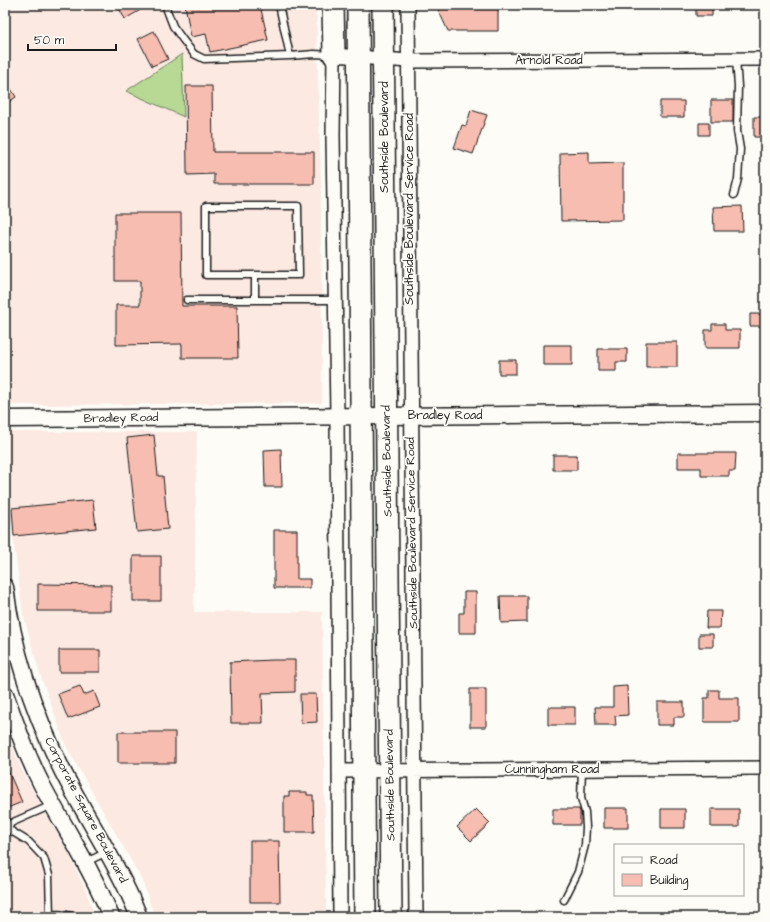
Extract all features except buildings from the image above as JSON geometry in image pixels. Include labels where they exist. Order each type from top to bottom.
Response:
[{"type":"highway","points":[[333,5],[334,55]]},
{"type":"highway","name":"Southside Boulevard","points":[[358,5],[365,917]]},
{"type":"highway","name":"Southside Boulevard","points":[[383,5],[391,917]]},
{"type":"street","name":"Southside Boulevard Service Road","points":[[408,5],[416,917]]},
{"type":"street","name":"Arnold Road","points":[[334,55],[408,61],[765,59]]},
{"type":"street","points":[[334,55],[332,135],[337,416],[340,917]]},
{"type":"street","name":"Bradley Road","points":[[5,419],[765,413]]},
{"type":"street","name":"Corporate Square Boulevard","points":[[5,587],[8,613],[18,657],[33,704],[48,740],[127,888],[139,917]]},
{"type":"street","name":"Corporate Square Boulevard","points":[[5,694],[41,783],[91,874],[111,917]]},
{"type":"street","name":"Cunningham Road","points":[[339,771],[765,768]]},
{"type":"lane","points":[[165,5],[173,26],[182,40],[194,54],[204,59],[314,54],[334,55]]},
{"type":"lane","points":[[279,5],[290,56]]},
{"type":"lane","points":[[734,195],[738,179],[740,149],[737,131],[738,86],[736,59]]},
{"type":"lane","points":[[206,206],[298,206],[299,275],[255,276],[206,275],[206,206]]},
{"type":"lane","points":[[255,276],[256,300]]},
{"type":"lane","points":[[187,300],[335,300]]},
{"type":"lane","points":[[564,900],[578,872],[585,845],[586,827],[582,798],[582,769]]},
{"type":"lane","points":[[52,805],[11,823],[6,832],[29,842],[44,858],[49,875],[50,916],[66,915],[75,917]]},
{"type":"lane","points":[[85,863],[108,852]]},
{"type":"shaded area","points":[[5,5],[316,5],[321,186],[322,403],[5,405]],"holes":[[[181,54],[183,117],[126,91]]]},
{"type":"shaded area","points":[[5,432],[197,432],[194,612],[322,612],[326,917],[155,917],[142,880],[66,746],[39,671],[23,613],[5,474]]},
{"type":"shaded area","points":[[5,728],[23,773],[69,854],[86,891],[95,917],[5,917]]},
{"type":"green space","points":[[182,54],[184,117],[126,91]]}]
